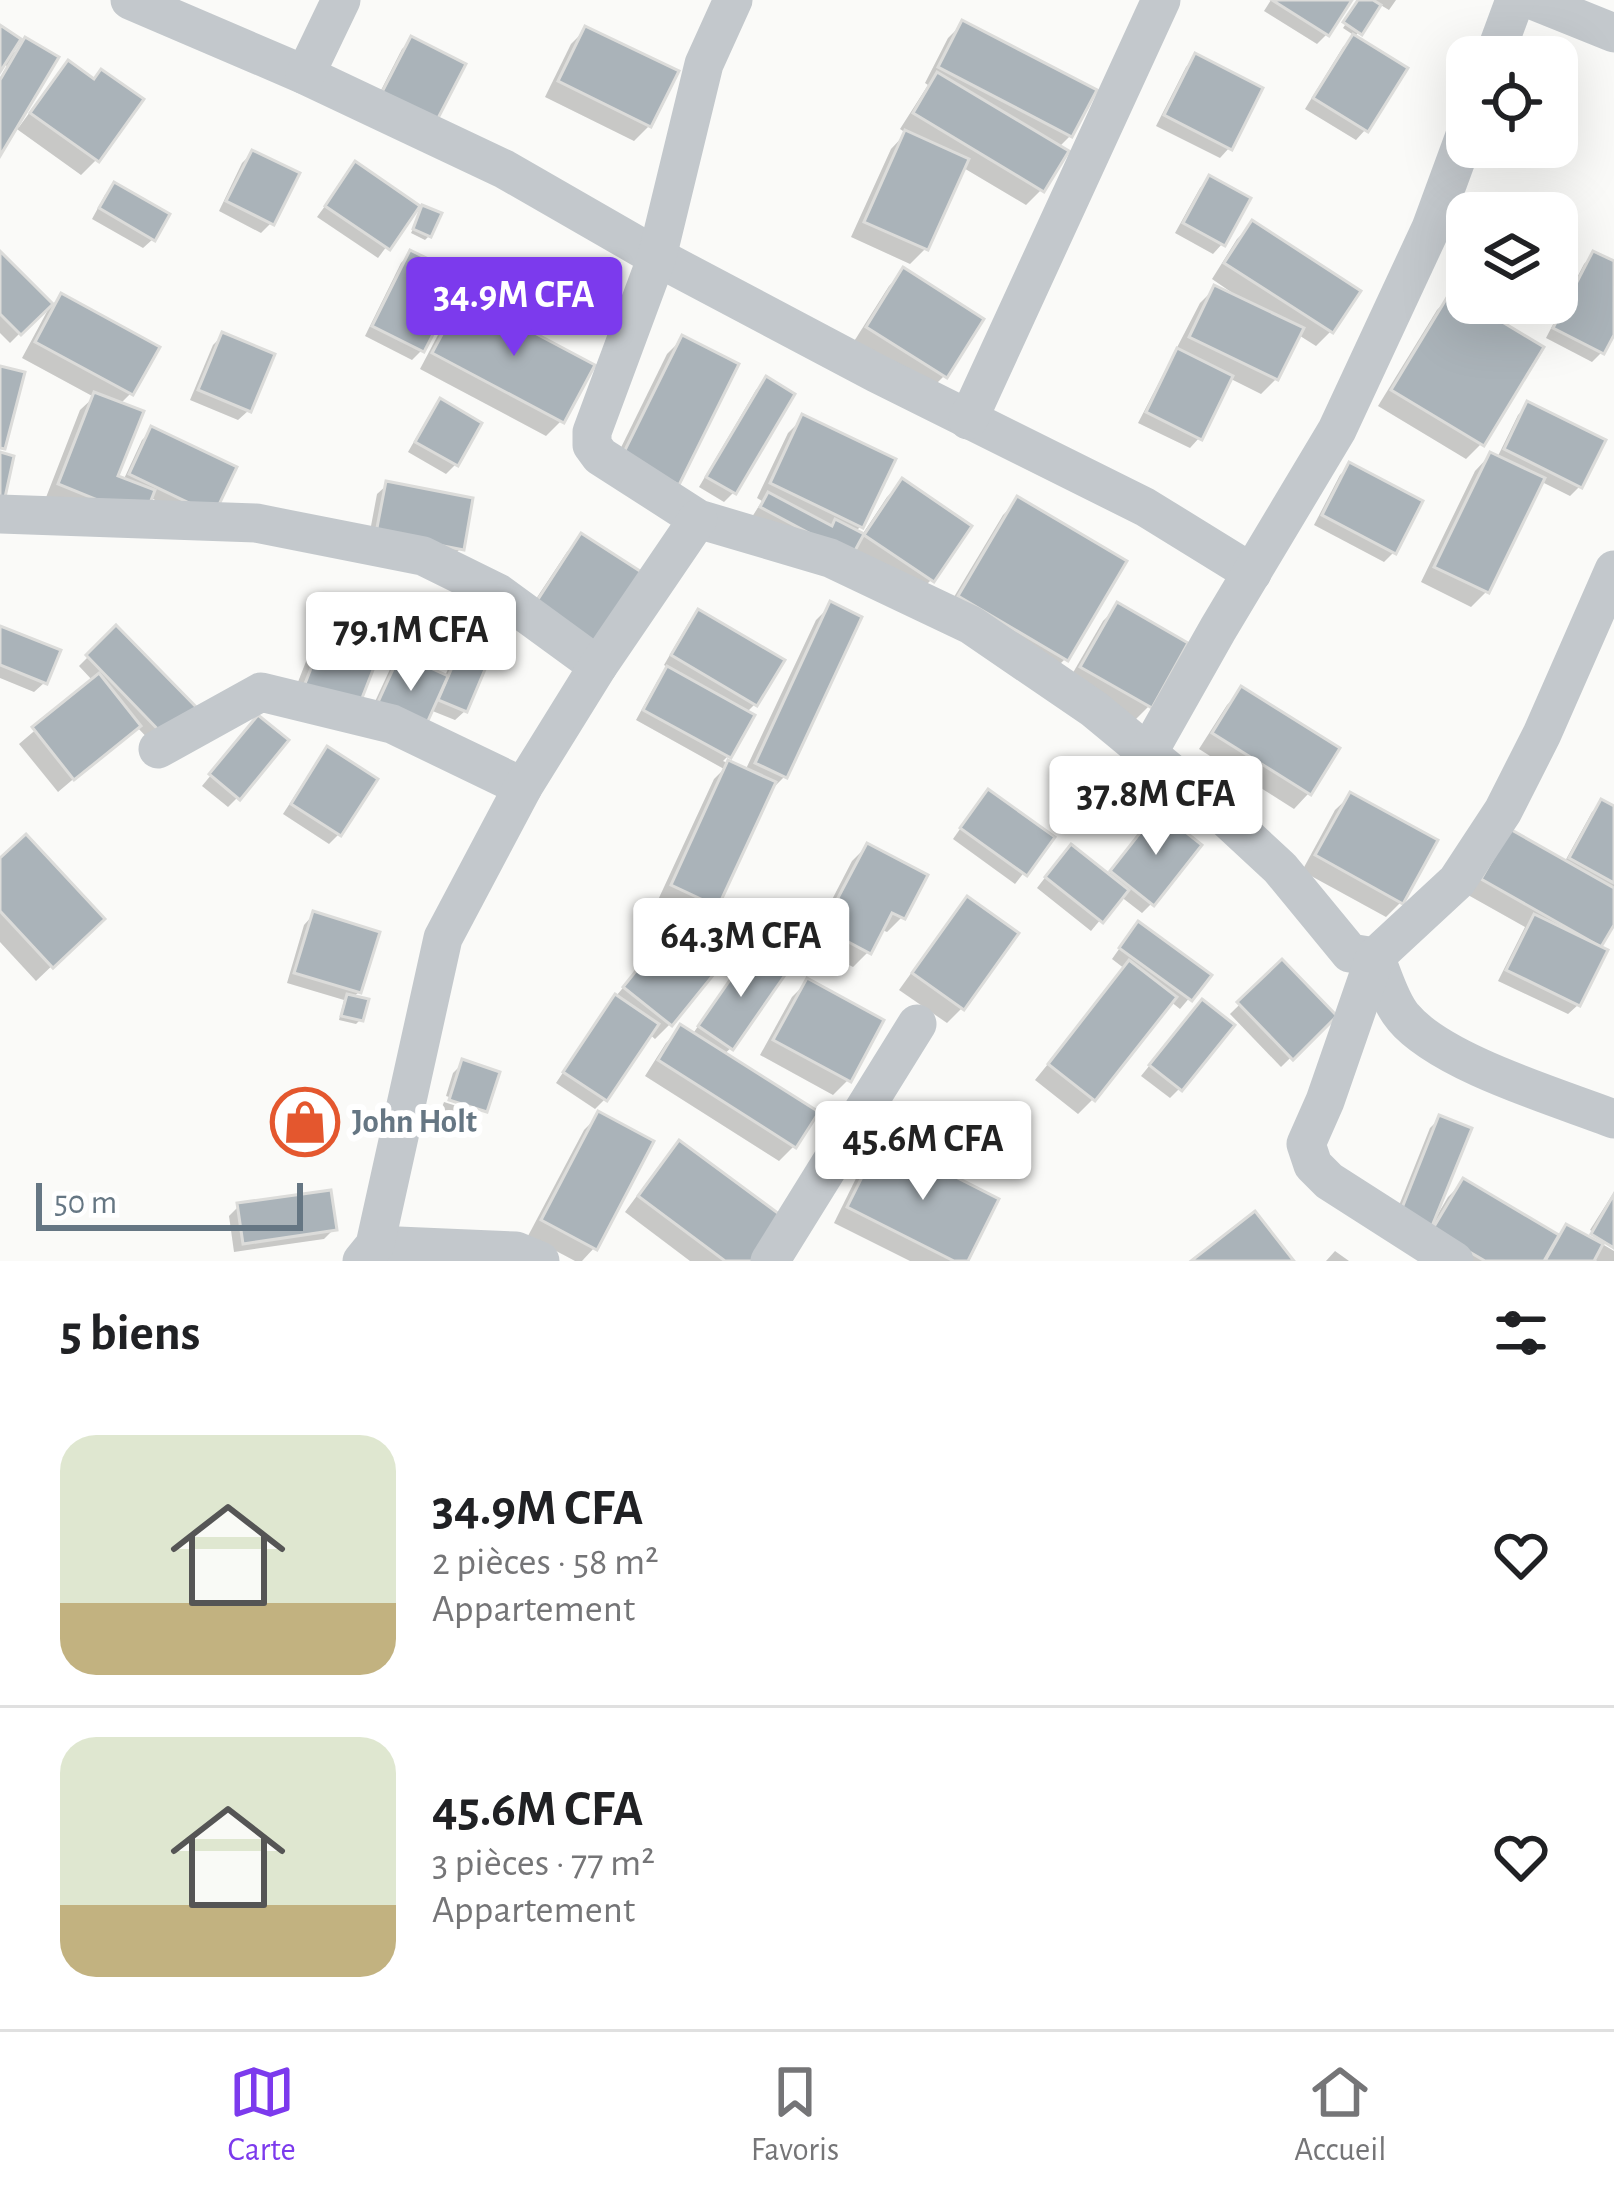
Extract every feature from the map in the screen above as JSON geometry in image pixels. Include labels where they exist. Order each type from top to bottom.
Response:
[{"type":"street","points":[[130,0],[305,75],[504,169],[657,257],[1145,507],[1252,573]]},
{"type":"street","points":[[305,75],[341,0]]},
{"type":"street","points":[[733,0],[704,64],[657,257],[592,432],[592,445],[600,456],[698,519],[830,558],[971,625],[1094,709],[1226,817],[1280,868],[1350,953],[1375,957]]},
{"type":"street","points":[[968,420],[1161,0]]},
{"type":"street","points":[[1502,36],[1515,0]]},
{"type":"street","points":[[1532,0],[1614,33]]},
{"type":"street","points":[[1148,753],[1337,430],[1431,228],[1453,168]]},
{"type":"street","points":[[0,514],[256,523],[423,556],[499,593],[598,666]]},
{"type":"street","points":[[540,1261],[516,1251],[369,1253],[443,938],[523,787],[698,519]]},
{"type":"street","points":[[1454,1261],[1329,1181],[1313,1165],[1306,1144],[1375,957],[1457,881],[1503,811],[1614,570]]},
{"type":"street","points":[[158,749],[261,692],[392,724],[523,787]]},
{"type":"street","points":[[1375,957],[1402,1016],[1436,1044],[1480,1068],[1614,1119]]},
{"type":"street","points":[[770,1261],[917,1024]]},
{"type":"building","points":[[1272,0],[1352,0],[1329,36]]},
{"type":"building","points":[[1358,0],[1381,5],[1362,35],[1343,22]]},
{"type":"building","points":[[962,20],[1097,90],[1072,137],[938,67]]},
{"type":"building","points":[[0,25],[21,39],[0,72]]},
{"type":"building","points":[[585,26],[679,71],[651,127],[558,81]]},
{"type":"building","points":[[1353,34],[1408,68],[1368,132],[1313,98]]},
{"type":"building","points":[[411,36],[466,64],[435,124],[380,96]]},
{"type":"building","points":[[25,37],[59,57],[0,156],[0,80]]},
{"type":"building","points":[[1195,53],[1263,88],[1232,150],[1164,115]]},
{"type":"building","points":[[68,60],[94,79],[101,69],[144,99],[99,162],[30,113]]},
{"type":"building","points":[[937,72],[1069,151],[1044,192],[913,113]]},
{"type":"building","points":[[905,130],[969,159],[928,250],[864,222]]},
{"type":"building","points":[[252,150],[300,173],[274,225],[226,201]]},
{"type":"building","points":[[355,161],[420,206],[390,250],[325,206]]},
{"type":"building","points":[[1209,175],[1251,198],[1225,246],[1183,223]]},
{"type":"building","points":[[114,182],[170,214],[155,241],[99,208]]},
{"type":"building","points":[[422,205],[442,213],[431,237],[413,229]]},
{"type":"building","points":[[1252,220],[1361,291],[1333,333],[1224,263]]},
{"type":"building","points":[[410,250],[463,276],[424,352],[372,326]]},
{"type":"building","points":[[0,251],[53,304],[21,335],[0,314]]},
{"type":"building","points":[[1593,251],[1614,261],[1614,335],[1604,354],[1553,328],[1555,324],[1578,324],[1578,280]]},
{"type":"building","points":[[903,267],[984,319],[947,378],[866,327]]},
{"type":"building","points":[[1214,285],[1304,328],[1278,380],[1189,337]]},
{"type":"building","points":[[61,293],[160,347],[133,395],[35,342]]},
{"type":"building","points":[[463,295],[595,365],[564,423],[432,353]]},
{"type":"building","points":[[1446,299],[1446,324],[1506,324],[1544,347],[1484,446],[1391,390]]},
{"type":"building","points":[[222,332],[275,354],[251,412],[198,390]]},
{"type":"building","points":[[682,335],[739,364],[679,485],[622,456]]},
{"type":"building","points":[[1177,348],[1233,376],[1202,440],[1146,412]]},
{"type":"building","points":[[0,366],[25,372],[5,449],[0,448]]},
{"type":"building","points":[[766,376],[795,394],[736,494],[706,477]]},
{"type":"building","points":[[94,392],[144,411],[118,476],[155,490],[144,519],[58,484]]},
{"type":"building","points":[[440,398],[482,423],[458,466],[415,442]]},
{"type":"building","points":[[1527,401],[1606,440],[1582,488],[1504,449]]},
{"type":"building","points":[[802,414],[896,459],[863,528],[770,483]]},
{"type":"building","points":[[151,426],[237,467],[214,515],[129,474]]},
{"type":"building","points":[[0,452],[14,456],[4,502],[0,502]]},
{"type":"building","points":[[1490,452],[1545,478],[1489,593],[1434,567]]},
{"type":"building","points":[[1349,462],[1423,501],[1396,554],[1322,515]]},
{"type":"building","points":[[902,478],[972,526],[934,582],[864,535]]},
{"type":"building","points":[[386,481],[473,498],[464,550],[376,533]]},
{"type":"building","points":[[768,492],[832,526],[835,519],[864,534],[852,556],[760,507]]},
{"type":"building","points":[[1017,496],[1127,561],[1068,661],[958,596]]},
{"type":"building","points":[[581,533],[646,575],[599,646],[535,604]]},
{"type":"building","points":[[340,594],[394,616],[355,716],[301,694]]},
{"type":"building","points":[[830,601],[862,617],[787,778],[755,763]]},
{"type":"building","points":[[1117,602],[1188,643],[1152,708],[1080,667]]},
{"type":"building","points":[[698,609],[785,660],[757,706],[671,655]]},
{"type":"building","points":[[116,625],[201,712],[170,742],[86,655]]},
{"type":"building","points":[[0,626],[61,650],[47,684],[0,665]]},
{"type":"building","points":[[466,635],[494,648],[467,712],[438,700]]},
{"type":"building","points":[[400,654],[448,676],[422,734],[374,711]]},
{"type":"building","points":[[667,666],[755,715],[731,758],[643,710]]},
{"type":"building","points":[[99,673],[141,726],[74,780],[32,727]]},
{"type":"building","points":[[1241,686],[1340,748],[1311,795],[1212,733]]},
{"type":"building","points":[[258,715],[289,740],[240,800],[209,774]]},
{"type":"building","points":[[327,746],[378,779],[341,836],[291,804]]},
{"type":"building","points":[[728,760],[776,782],[718,907],[671,885]]},
{"type":"building","points":[[988,789],[1055,837],[1027,876],[960,828]]},
{"type":"building","points":[[1350,792],[1438,840],[1403,904],[1315,855]]},
{"type":"building","points":[[1601,799],[1614,806],[1614,883],[1569,858]]},
{"type":"building","points":[[1158,810],[1202,845],[1154,906],[1110,871]]},
{"type":"building","points":[[1510,829],[1614,888],[1614,925],[1601,947],[1481,879]]},
{"type":"building","points":[[26,834],[105,919],[53,968],[0,911],[0,858]]},
{"type":"building","points":[[867,843],[928,875],[905,919],[892,913],[871,954],[822,928]]},
{"type":"building","points":[[1071,844],[1129,890],[1103,923],[1045,877]]},
{"type":"building","points":[[967,896],[1019,933],[964,1010],[912,973]]},
{"type":"building","points":[[686,909],[735,948],[672,1026],[623,987]]},
{"type":"building","points":[[313,911],[380,932],[361,993],[294,973]]},
{"type":"building","points":[[1534,914],[1608,950],[1580,1006],[1506,970]]},
{"type":"building","points":[[1138,921],[1212,975],[1192,1001],[1119,948]]},
{"type":"building","points":[[750,951],[785,975],[733,1050],[698,1026]]},
{"type":"building","points":[[1282,959],[1337,1016],[1293,1060],[1237,1002]]},
{"type":"building","points":[[1129,960],[1177,997],[1095,1101],[1048,1064]]},
{"type":"building","points":[[807,978],[884,1020],[851,1082],[773,1040]]},
{"type":"building","points":[[347,994],[369,999],[363,1021],[341,1016]]},
{"type":"building","points":[[615,994],[659,1024],[607,1101],[563,1072]]},
{"type":"building","points":[[1202,999],[1235,1025],[1182,1091],[1149,1065]]},
{"type":"building","points":[[680,1024],[819,1112],[796,1148],[658,1060]]},
{"type":"building","points":[[462,1059],[500,1072],[487,1112],[449,1100]]},
{"type":"building","points":[[598,1111],[654,1141],[597,1250],[541,1220]]},
{"type":"building","points":[[1439,1115],[1472,1128],[1432,1226],[1400,1213]]},
{"type":"building","points":[[881,1139],[999,1199],[968,1261],[954,1261],[847,1207]]},
{"type":"building","points":[[679,1140],[790,1222],[761,1261],[725,1261],[638,1196]]},
{"type":"building","points":[[1463,1178],[1559,1235],[1544,1261],[1485,1261],[1432,1230]]},
{"type":"building","points":[[331,1190],[337,1230],[243,1244],[237,1203]]},
{"type":"building","points":[[1614,1194],[1614,1248],[1591,1234]]},
{"type":"building","points":[[1255,1211],[1294,1261],[1191,1261]]},
{"type":"building","points":[[1566,1224],[1603,1244],[1594,1261],[1545,1261]]},
{"type":"place","name":"John Holt","points":[[305,1122]]}]
